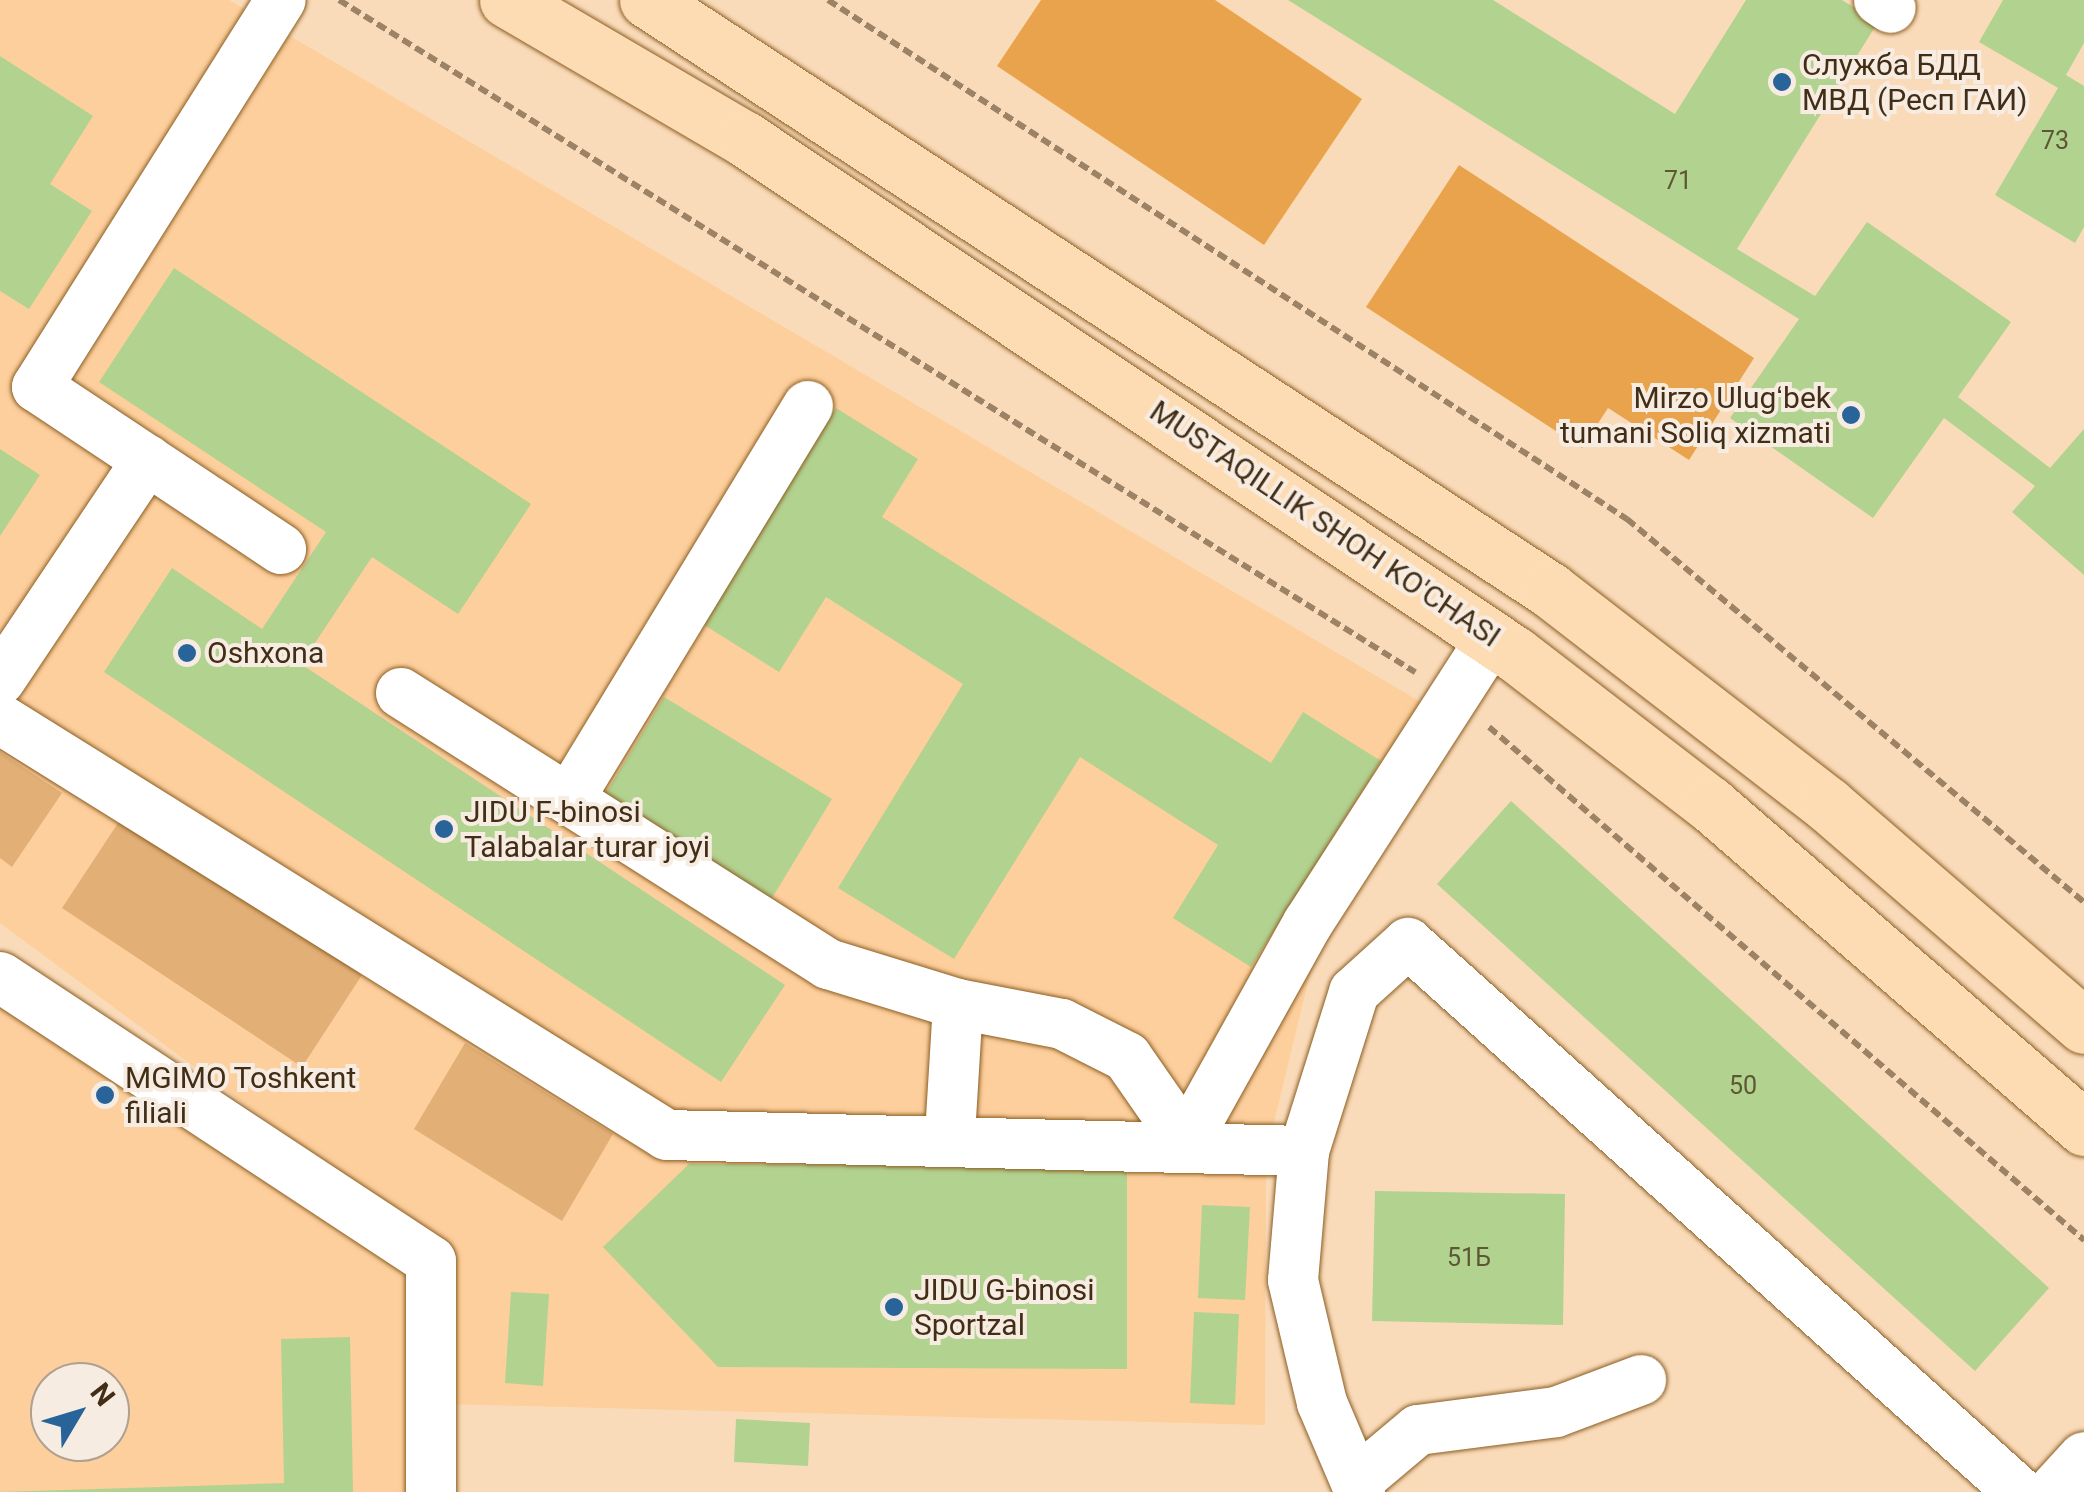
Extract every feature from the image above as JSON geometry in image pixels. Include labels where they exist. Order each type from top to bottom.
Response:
[{"type":"main road","name":"MUSTAQILLIK SHOH KO'CHASI","points":[[507,0],[744,139],[1492,638],[1670,771],[2084,1128]]},
{"type":"main road","points":[[648,0],[1550,590],[1783,768],[2084,1026]]},
{"type":"lane","points":[[280,0],[18,376],[281,549]]},
{"type":"lane","points":[[569,799],[808,406]]},
{"type":"lane","points":[[0,680],[146,460]]},
{"type":"lane","points":[[1186,1142],[1308,923],[1492,638]]},
{"type":"lane","points":[[401,693],[828,964],[958,1004],[1062,1024],[1127,1057],[1186,1142]]},
{"type":"lane","points":[[0,719],[667,1135],[950,1136],[1186,1142],[1304,1151]]},
{"type":"lane","points":[[1642,1380],[1556,1412],[1418,1430],[1358,1487],[1322,1403],[1292,1280],[1304,1151],[1354,992],[1408,943],[2019,1492]]},
{"type":"lane","points":[[0,977],[431,1261],[431,1492]]},
{"type":"lane","points":[[950,1136],[958,1004]]},
{"type":"lane","points":[[2052,1492],[2084,1457]]},
{"type":"path","points":[[339,0],[1454,697],[2084,1240]]},
{"type":"path","points":[[828,0],[1628,519],[2084,902]]},
{"type":"shaded area","points":[[0,0],[229,0],[1441,714],[1310,974],[1266,1155],[1265,1425],[446,1404],[447,1254],[0,923]]},
{"type":"shaded area","points":[[1041,0],[1215,0],[1362,99],[1264,245],[997,66]]},
{"type":"shaded area","points":[[1459,165],[1754,358],[1689,460],[1608,408],[1582,448],[1366,307]]},
{"type":"shaded area","points":[[0,752],[62,793],[12,867],[0,858]]},
{"type":"shaded area","points":[[122,817],[362,975],[302,1067],[62,908]]},
{"type":"shaded area","name":"MGIMO Toshkent filiali","points":[[0,953],[420,1237],[419,1492],[0,1492]]},
{"type":"shaded area","points":[[465,1043],[613,1134],[562,1221],[414,1129]]},
{"type":"building","points":[[1288,0],[1493,0],[1675,114],[1746,0],[1842,0],[1878,22],[1737,249],[1815,296],[1867,222],[2011,322],[1958,397],[2050,468],[2084,429],[2084,575],[2012,512],[2035,486],[1944,418],[1873,518],[1730,418],[1799,319]]},
{"type":"building","points":[[2003,0],[2084,0],[2084,43],[2066,75],[2084,86],[2084,227],[2075,243],[1995,195],[2058,88],[1979,42]]},
{"type":"building","points":[[0,56],[93,116],[50,184],[92,211],[29,309],[0,291]]},
{"type":"building","name":"JIDU F-binosi Talabalar turar joyi","points":[[174,268],[531,504],[458,614],[372,557],[301,664],[785,985],[721,1082],[104,672],[172,568],[262,629],[326,532],[99,382]]},
{"type":"building","points":[[836,408],[918,459],[882,517],[1271,763],[1303,712],[1381,761],[1251,967],[1173,918],[1218,845],[1080,757],[954,959],[838,888],[963,684],[826,597],[779,672],[701,623]]},
{"type":"building","points":[[0,449],[40,475],[0,536]]},
{"type":"building","points":[[664,697],[832,799],[769,903],[601,801]]},
{"type":"building","points":[[1511,801],[2049,1288],[1975,1371],[1437,884]]},
{"type":"building","name":"JIDU G-binosi Sportzal","points":[[689,1164],[1127,1166],[1127,1369],[718,1367],[603,1247]]},
{"type":"building","points":[[1375,1191],[1565,1194],[1563,1325],[1372,1321]]},
{"type":"building","points":[[1202,1205],[1250,1207],[1245,1300],[1198,1298]]},
{"type":"building","points":[[511,1292],[549,1294],[543,1386],[505,1383]]},
{"type":"building","points":[[1194,1312],[1239,1314],[1235,1405],[1190,1403]]},
{"type":"building","points":[[350,1337],[353,1492],[0,1492],[284,1483],[281,1339]]},
{"type":"building","points":[[736,1419],[810,1423],[808,1466],[734,1462]]},
{"type":"place","name":"Служба БДД МВД (Респ ГАИ)","points":[[1782,82]]},
{"type":"place","name":"Mirzo Ulugʻbek tumani Soliq xizmati","points":[[1851,415]]},
{"type":"place","name":"Oshxona","points":[[187,653]]},
{"type":"place","name":"JIDU F-binosi Talabalar turar joyi","points":[[444,829]]},
{"type":"place","name":"MGIMO Toshkent filiali","points":[[105,1095]]},
{"type":"place","name":"JIDU G-binosi Sportzal","points":[[894,1307]]}]
